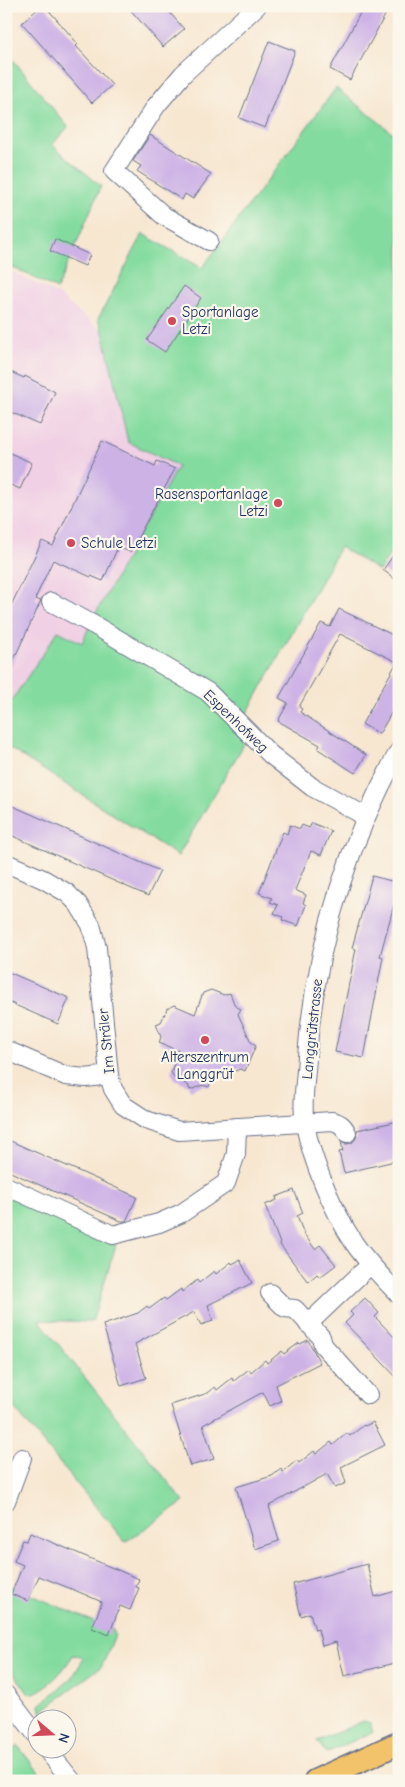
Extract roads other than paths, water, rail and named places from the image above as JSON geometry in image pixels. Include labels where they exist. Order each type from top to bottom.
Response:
[{"type":"main road","points":[[315,1781],[399,1742]]},
{"type":"street","points":[[208,241],[164,216],[114,171],[156,106],[183,74],[257,6]]},
{"type":"street","name":"Espenhofweg","points":[[51,602],[94,624],[208,692],[270,755],[312,786],[365,816]]},
{"type":"street","name":"Langgrütstrasse","points":[[399,751],[365,816],[339,885],[320,961],[310,1027],[304,1101],[305,1124],[330,1200],[354,1244],[370,1265],[399,1295]]},
{"type":"street","name":"Im Sträler","points":[[6,863],[43,880],[67,894],[78,904],[91,925],[97,948],[109,1075],[113,1089],[123,1105],[146,1120],[180,1131],[332,1121],[344,1126],[347,1133]]},
{"type":"street","points":[[6,1050],[66,1076],[86,1078],[109,1075]]},
{"type":"street","points":[[6,1186],[113,1236],[159,1223],[182,1213],[226,1183],[236,1154],[237,1128]]},
{"type":"street","points":[[308,1324],[370,1265]]},
{"type":"street","points":[[270,1293],[285,1308],[295,1310],[321,1337],[322,1345],[368,1394]]},
{"type":"street","points":[[6,1501],[22,1458]]},
{"type":"street","points":[[6,1695],[28,1724]]},
{"type":"street","points":[[55,1760],[72,1781]]},
{"type":"place","name":"Sportanlage Letzi","points":[[172,321]]},
{"type":"place","name":"Rasensportanlage Letzi","points":[[278,503]]},
{"type":"place","name":"Schule Letzi","points":[[71,543]]},
{"type":"place","name":"Alterszentrum Langgrüt","points":[[205,1040]]}]
